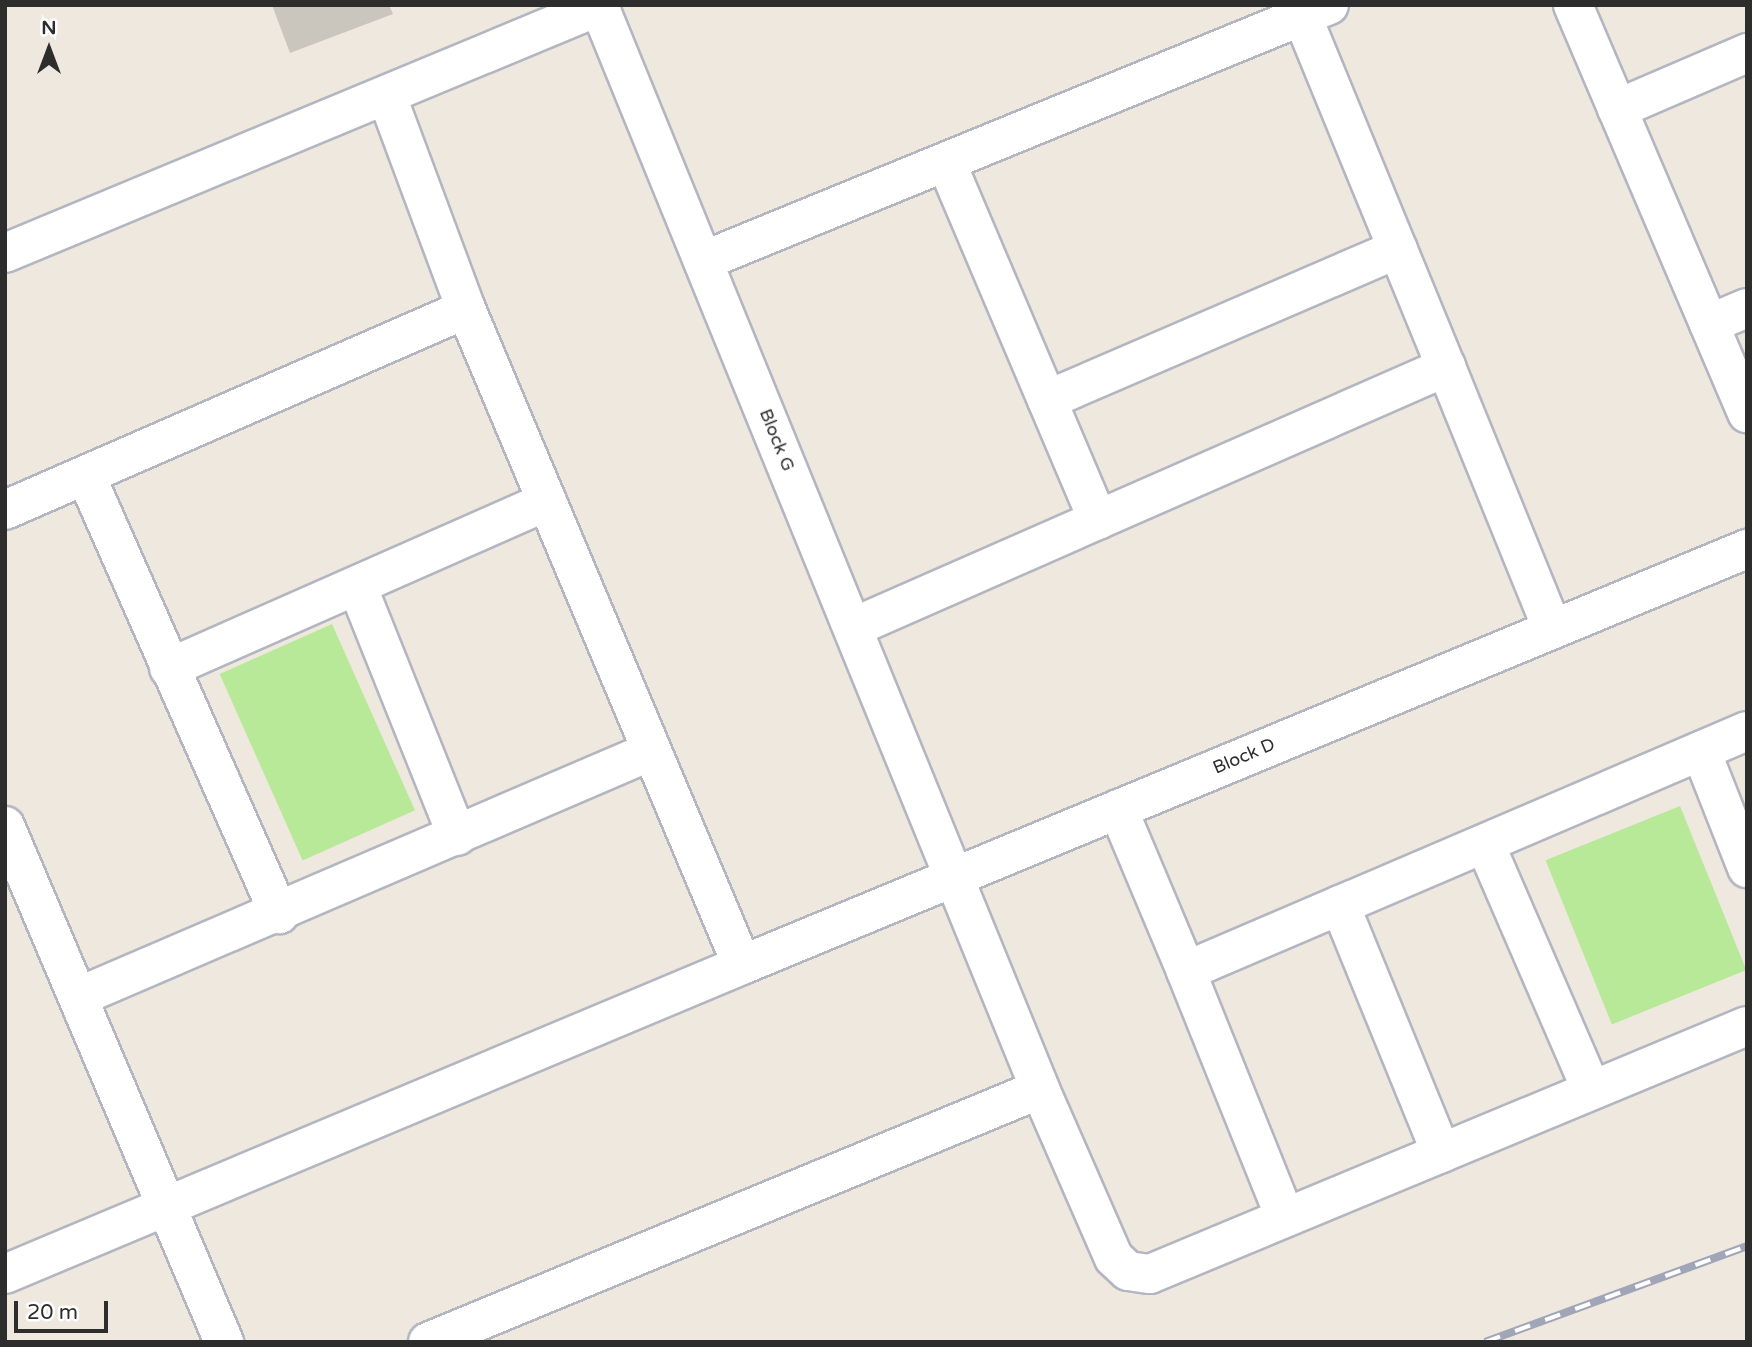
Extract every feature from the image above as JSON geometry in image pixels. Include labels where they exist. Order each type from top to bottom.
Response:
[{"type":"street","points":[[1573,5],[1747,413]]},
{"type":"street","points":[[5,253],[387,97],[600,6]]},
{"type":"street","name":"Block G","points":[[600,6],[956,874],[1040,1089],[1114,1258],[1128,1271],[1150,1274],[1747,1026]]},
{"type":"street","points":[[703,261],[1315,11],[1398,249],[1552,628]]},
{"type":"street","points":[[1617,109],[1747,53]]},
{"type":"street","points":[[387,97],[466,309],[742,965]]},
{"type":"street","points":[[947,162],[1098,520]]},
{"type":"street","points":[[1047,400],[1398,249]]},
{"type":"street","points":[[1709,324],[1747,308]]},
{"type":"street","points":[[5,510],[466,309]]},
{"type":"street","points":[[854,627],[1446,368]]},
{"type":"street","points":[[86,476],[279,914]]},
{"type":"street","points":[[169,668],[358,588],[547,501]]},
{"type":"street","name":"Block D","points":[[5,1274],[956,874],[1747,549]]},
{"type":"street","points":[[358,588],[457,836]]},
{"type":"street","points":[[1186,971],[1747,732]]},
{"type":"street","points":[[78,998],[279,914],[651,751]]},
{"type":"street","points":[[1701,751],[1747,868]]},
{"type":"street","points":[[1118,809],[1285,1217]]},
{"type":"street","points":[[5,826],[168,1204],[224,1342]]},
{"type":"street","points":[[1485,844],[1591,1089]]},
{"type":"street","points":[[1340,905],[1441,1153]]},
{"type":"street","points":[[428,1342],[1040,1089]]},
{"type":"green space","points":[[332,624],[415,810],[303,860],[220,674]]},
{"type":"green space","points":[[1680,806],[1746,970],[1612,1024],[1546,860]]},
{"type":"building","points":[[272,5],[389,5],[393,14],[290,53]]},
{"type":"railway","points":[[1485,1342],[1747,1246]]}]
